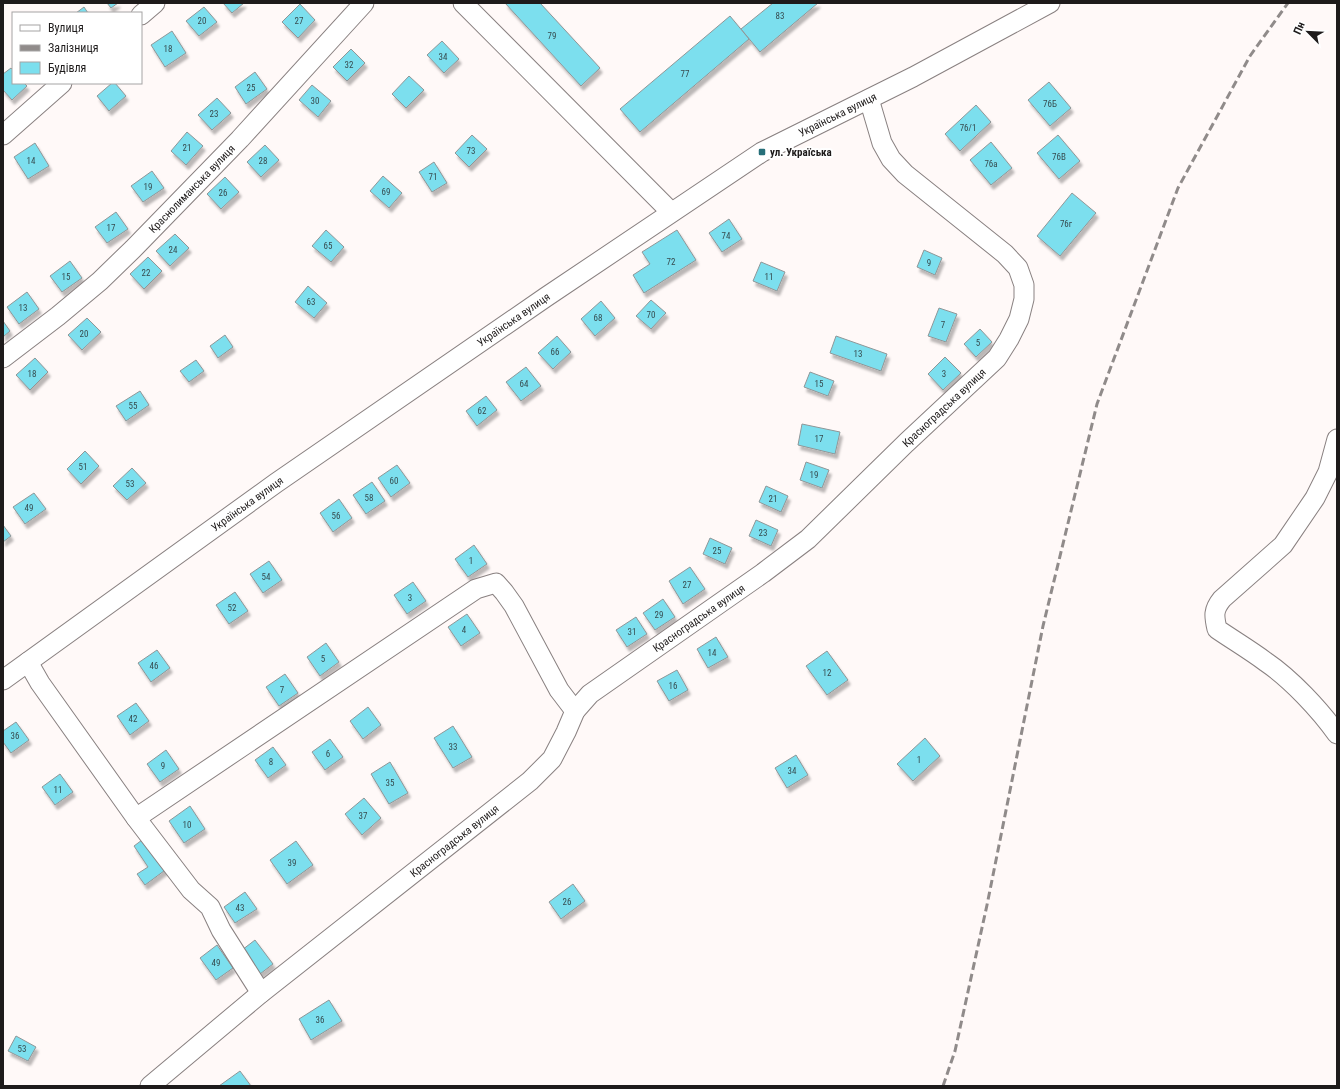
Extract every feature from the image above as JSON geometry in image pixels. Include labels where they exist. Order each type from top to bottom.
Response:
[{"type":"street","points":[[142,14],[155,3]]},
{"type":"street","name":"Краснолиманська вулиця","points":[[3,358],[58,316],[100,281],[133,249],[240,139],[364,3]]},
{"type":"street","points":[[463,3],[671,212]]},
{"type":"street","name":"Українська вулиця","points":[[3,680],[276,483],[671,212],[762,152],[869,99],[1050,3]]},
{"type":"street","points":[[3,134],[61,84]]},
{"type":"street","name":"Красноградська вулиця","points":[[150,1086],[261,993],[530,781],[552,759],[575,711],[590,694],[763,573],[808,539],[906,443],[997,358],[1019,319],[1024,299],[1024,285],[1018,268],[1005,254],[905,174],[891,159],[882,143],[869,99]]},
{"type":"street","points":[[1337,439],[1328,472],[1315,498],[1288,538],[1272,556],[1222,599],[1216,607],[1215,617],[1217,629],[1267,662],[1295,687],[1330,724],[1337,734]]},
{"type":"street","points":[[136,818],[476,589],[496,583],[514,606],[559,690],[575,711]]},
{"type":"street","points":[[28,662],[40,682],[136,818],[191,890],[210,907],[221,930],[261,993]]},
{"type":"building","points":[[107,3],[118,3],[111,8]]},
{"type":"building","points":[[223,3],[244,3],[232,13]]},
{"type":"building","points":[[505,3],[540,3],[600,68],[581,86]]},
{"type":"building","points":[[773,3],[818,3],[760,52],[741,29]]},
{"type":"building","points":[[300,4],[315,20],[298,38],[282,22]]},
{"type":"building","points":[[84,7],[87,12],[77,12]]},
{"type":"building","points":[[204,7],[217,22],[199,36],[186,21]]},
{"type":"building","points":[[730,16],[749,39],[640,132],[620,109]]},
{"type":"building","points":[[172,31],[186,53],[165,67],[151,45]]},
{"type":"building","points":[[442,41],[459,59],[444,73],[427,55]]},
{"type":"building","points":[[351,49],[365,63],[347,81],[333,67]]},
{"type":"building","points":[[11,68],[12,84],[25,84],[27,86],[12,100],[3,90],[3,74]]},
{"type":"building","points":[[255,72],[267,89],[246,104],[235,87]]},
{"type":"building","points":[[409,76],[424,90],[406,108],[392,94]]},
{"type":"building","points":[[1049,82],[1071,108],[1050,126],[1028,100]]},
{"type":"building","points":[[111,84],[116,84],[126,96],[109,111],[97,96]]},
{"type":"building","points":[[312,85],[331,101],[318,117],[299,100]]},
{"type":"building","points":[[217,98],[231,113],[212,130],[198,115]]},
{"type":"building","points":[[976,105],[991,122],[960,151],[945,134]]},
{"type":"building","points":[[187,132],[203,146],[186,165],[171,151]]},
{"type":"building","points":[[472,135],[487,149],[469,167],[455,153]]},
{"type":"building","points":[[1058,135],[1080,161],[1059,179],[1037,153]]},
{"type":"building","points":[[991,142],[1012,168],[991,185],[970,160]]},
{"type":"building","points":[[35,143],[49,166],[28,179],[14,157]]},
{"type":"building","points":[[265,145],[279,160],[261,177],[247,162]]},
{"type":"building","points":[[434,162],[447,183],[432,192],[419,172]]},
{"type":"building","points":[[152,171],[164,188],[143,202],[131,186]]},
{"type":"building","points":[[383,176],[402,193],[389,208],[370,191]]},
{"type":"building","points":[[225,177],[239,192],[221,209],[207,194]]},
{"type":"building","points":[[1072,193],[1096,213],[1060,256],[1037,236]]},
{"type":"building","points":[[116,212],[128,229],[107,243],[95,227]]},
{"type":"building","points":[[729,219],[742,239],[722,252],[709,233]]},
{"type":"building","points":[[326,230],[344,247],[331,262],[312,246]]},
{"type":"building","points":[[677,230],[696,260],[644,293],[633,275],[650,264],[642,252]]},
{"type":"building","points":[[175,234],[189,248],[170,266],[156,251]]},
{"type":"building","points":[[924,250],[942,258],[935,275],[917,267]]},
{"type":"building","points":[[148,257],[162,271],[144,289],[130,274]]},
{"type":"building","points":[[70,261],[82,278],[62,292],[50,276]]},
{"type":"building","points":[[761,262],[785,272],[777,291],[753,281]]},
{"type":"building","points":[[308,286],[327,303],[314,318],[295,302]]},
{"type":"building","points":[[27,292],[39,309],[19,324],[7,307]]},
{"type":"building","points":[[651,300],[666,313],[651,329],[636,316]]},
{"type":"building","points":[[601,301],[615,318],[595,336],[581,319]]},
{"type":"building","points":[[939,308],[957,314],[946,342],[928,336]]},
{"type":"building","points":[[87,318],[101,332],[82,350],[68,335]]},
{"type":"building","points":[[3,321],[10,331],[3,337]]},
{"type":"building","points":[[980,329],[992,342],[976,357],[964,344]]},
{"type":"building","points":[[225,335],[233,347],[218,358],[210,346]]},
{"type":"building","points":[[557,336],[571,352],[553,369],[538,353]]},
{"type":"building","points":[[836,336],[887,354],[881,371],[830,353]]},
{"type":"building","points":[[945,357],[961,373],[943,390],[928,374]]},
{"type":"building","points":[[35,358],[48,372],[30,390],[16,375]]},
{"type":"building","points":[[196,360],[204,371],[189,382],[180,371]]},
{"type":"building","points":[[526,367],[541,386],[521,401],[506,382]]},
{"type":"building","points":[[810,372],[834,381],[828,396],[804,387]]},
{"type":"building","points":[[140,391],[149,405],[126,421],[116,406]]},
{"type":"building","points":[[486,396],[497,410],[477,426],[466,411]]},
{"type":"building","points":[[802,424],[840,432],[835,454],[798,445]]},
{"type":"building","points":[[85,451],[99,466],[81,484],[67,469]]},
{"type":"building","points":[[806,462],[829,470],[822,488],[800,480]]},
{"type":"building","points":[[397,465],[410,483],[391,497],[378,478]]},
{"type":"building","points":[[132,468],[146,483],[127,500],[113,486]]},
{"type":"building","points":[[372,482],[385,501],[366,514],[353,495]]},
{"type":"building","points":[[766,486],[788,496],[781,512],[759,502]]},
{"type":"building","points":[[34,493],[46,509],[25,524],[13,507]]},
{"type":"building","points":[[339,499],[352,518],[333,532],[320,513]]},
{"type":"building","points":[[756,520],[778,530],[771,546],[749,536]]},
{"type":"building","points":[[3,525],[11,536],[3,542]]},
{"type":"building","points":[[710,538],[732,548],[725,564],[703,554]]},
{"type":"building","points":[[474,545],[487,564],[468,577],[455,559]]},
{"type":"building","points":[[269,561],[282,580],[263,593],[250,574]]},
{"type":"building","points":[[690,567],[705,589],[683,604],[669,581]]},
{"type":"building","points":[[413,582],[426,601],[407,614],[394,595]]},
{"type":"building","points":[[235,592],[248,611],[229,624],[216,605]]},
{"type":"building","points":[[663,599],[675,617],[655,630],[643,613]]},
{"type":"building","points":[[467,614],[480,633],[461,646],[448,627]]},
{"type":"building","points":[[636,617],[647,634],[627,647],[616,630]]},
{"type":"building","points":[[716,637],[728,657],[708,668],[697,649]]},
{"type":"building","points":[[326,643],[339,662],[320,676],[307,657]]},
{"type":"building","points":[[157,650],[170,668],[151,682],[138,663]]},
{"type":"building","points":[[827,651],[848,680],[827,695],[806,666]]},
{"type":"building","points":[[677,670],[688,690],[669,701],[657,681]]},
{"type":"building","points":[[285,674],[298,693],[279,706],[266,687]]},
{"type":"building","points":[[136,703],[149,721],[130,735],[117,716]]},
{"type":"building","points":[[368,707],[381,725],[363,739],[350,721]]},
{"type":"building","points":[[16,722],[29,740],[11,753],[3,742],[3,731]]},
{"type":"building","points":[[453,726],[472,757],[453,768],[434,738]]},
{"type":"building","points":[[925,738],[940,756],[913,781],[897,764]]},
{"type":"building","points":[[330,739],[343,757],[325,770],[312,752]]},
{"type":"building","points":[[273,747],[286,765],[268,778],[255,760]]},
{"type":"building","points":[[166,750],[179,769],[160,782],[147,764]]},
{"type":"building","points":[[796,755],[808,775],[787,788],[775,768]]},
{"type":"building","points":[[390,762],[408,793],[389,804],[371,774]]},
{"type":"building","points":[[60,774],[73,792],[55,805],[42,787]]},
{"type":"building","points":[[364,798],[381,818],[362,835],[345,814]]},
{"type":"building","points":[[190,806],[205,829],[184,843],[169,821]]},
{"type":"building","points":[[146,837],[168,868],[145,885],[137,874],[148,867],[134,846]]},
{"type":"building","points":[[296,841],[313,865],[287,884],[270,860]]},
{"type":"building","points":[[573,884],[585,901],[561,919],[549,902]]},
{"type":"building","points":[[245,892],[257,909],[235,923],[224,907]]},
{"type":"building","points":[[255,940],[273,964],[260,974],[242,950]]},
{"type":"building","points":[[217,945],[233,968],[216,980],[200,958]]},
{"type":"building","points":[[329,1000],[342,1021],[311,1040],[299,1019]]},
{"type":"building","points":[[16,1036],[36,1047],[28,1061],[8,1051]]},
{"type":"building","points":[[240,1071],[251,1086],[219,1086]]},
{"type":"railway","points":[[943,1086],[955,1051],[987,905],[1043,626],[1097,404],[1178,188],[1250,56],[1288,3]]},
{"type":"place","name":"ул. Україська","points":[[762,152]]}]
